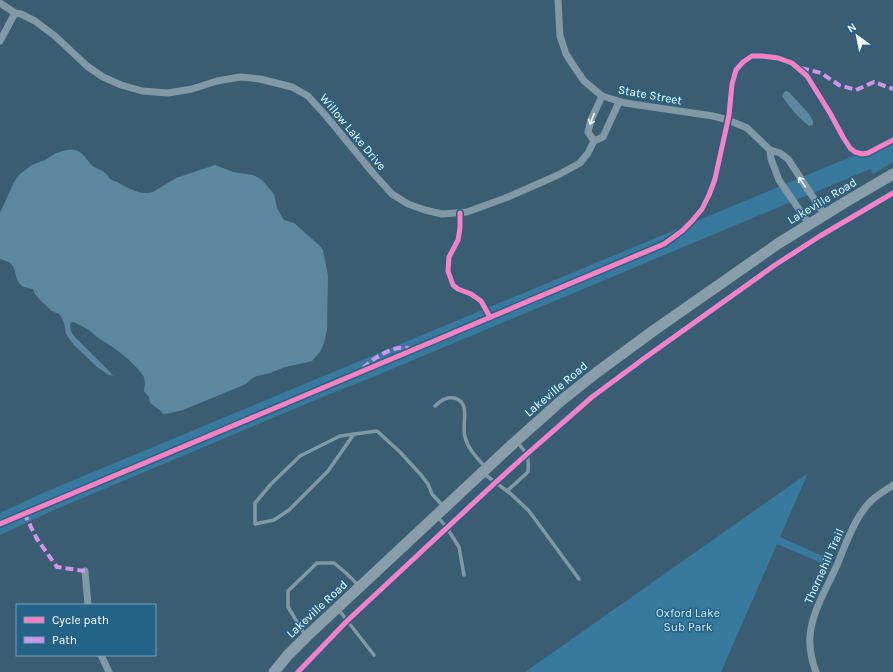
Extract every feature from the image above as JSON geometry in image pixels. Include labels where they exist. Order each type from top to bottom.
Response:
[{"type":"main road","name":"Lakeville Road","points":[[274,672],[306,637],[484,470],[562,400],[611,361],[779,243],[824,214],[893,174]]},
{"type":"street","name":"State Street","points":[[558,0],[560,36],[566,54],[584,81],[602,96],[619,102],[713,116],[728,120],[747,128],[770,150],[780,153],[788,160],[824,214]]},
{"type":"street","name":"Willow Lake Drive","points":[[0,3],[15,13],[21,14],[35,21],[87,66],[103,77],[121,85],[142,91],[168,93],[192,89],[217,81],[240,77],[260,79],[292,87],[308,96],[392,194],[408,204],[442,214],[467,212],[508,197],[580,164],[594,141],[603,137],[619,102]]},
{"type":"street","points":[[0,41],[15,13]]},
{"type":"street","points":[[594,141],[588,132],[591,120],[602,96]]},
{"type":"street","points":[[770,150],[771,159],[779,180],[809,224]]},
{"type":"street","name":"Thornehill Trail","points":[[816,672],[812,663],[810,637],[814,617],[823,593],[849,536],[862,513],[871,501],[893,485]]},
{"type":"street","points":[[85,571],[88,604]]},
{"type":"street","points":[[101,656],[109,672]]},
{"type":"lane","points":[[435,406],[444,399],[450,398],[457,399],[461,402],[464,406],[466,415],[463,429],[464,437],[471,452],[484,470],[529,511],[579,579]]},
{"type":"lane","points":[[354,434],[328,471],[289,510],[274,520],[254,524],[255,503],[271,484],[300,456],[340,436],[354,434],[376,431],[400,452],[422,475],[428,484],[440,512],[459,547],[464,575]]},
{"type":"lane","points":[[507,491],[528,472],[527,454],[516,441]]},
{"type":"lane","points":[[306,637],[288,607],[288,591],[317,563],[334,563],[360,587]]},
{"type":"lane","points":[[337,608],[374,655]]},
{"type":"green space","points":[[893,137],[893,162],[873,174],[870,169],[332,393],[54,510],[0,535],[0,513],[45,492],[860,153]]},
{"type":"green space","name":"Oxford Lake Sub Park","points":[[808,473],[780,537],[827,558],[824,564],[777,544],[721,672],[525,672]]},
{"type":"shaded area","points":[[786,91],[789,92],[809,114],[813,121],[813,125],[809,126],[788,104],[782,96]]},
{"type":"shaded area","points":[[67,150],[80,152],[94,167],[107,174],[110,179],[130,189],[144,193],[153,192],[176,178],[215,165],[233,172],[253,175],[262,180],[274,194],[277,208],[284,220],[294,223],[323,250],[328,275],[327,330],[320,352],[312,361],[285,367],[257,376],[246,384],[183,410],[163,414],[150,403],[149,397],[144,391],[144,377],[128,359],[89,330],[74,322],[71,322],[70,328],[73,335],[113,376],[97,367],[74,345],[68,337],[64,323],[59,314],[52,311],[41,301],[33,289],[21,285],[17,280],[12,264],[0,259],[0,213],[14,182],[20,174],[32,165],[45,160],[56,153]]},
{"type":"marked path","points":[[801,68],[821,73],[839,85],[856,90],[874,82],[893,89]]},
{"type":"marked path","points":[[363,368],[385,352],[399,348],[411,349]]},
{"type":"marked path","points":[[24,513],[37,539],[57,567],[85,571]]},
{"type":"cycle path","points":[[0,524],[664,244],[682,231],[692,221],[702,209],[709,195],[715,179],[729,115],[732,84],[736,70],[743,62],[752,56],[778,58],[792,63],[807,76],[843,137],[850,148],[855,152],[862,154],[868,153],[893,140]]},
{"type":"cycle path","points":[[298,672],[347,621],[496,482],[592,397],[775,265],[820,236],[893,193]]},
{"type":"cycle path","points":[[460,213],[458,240],[449,257],[448,271],[453,285],[481,301],[490,317]]}]
